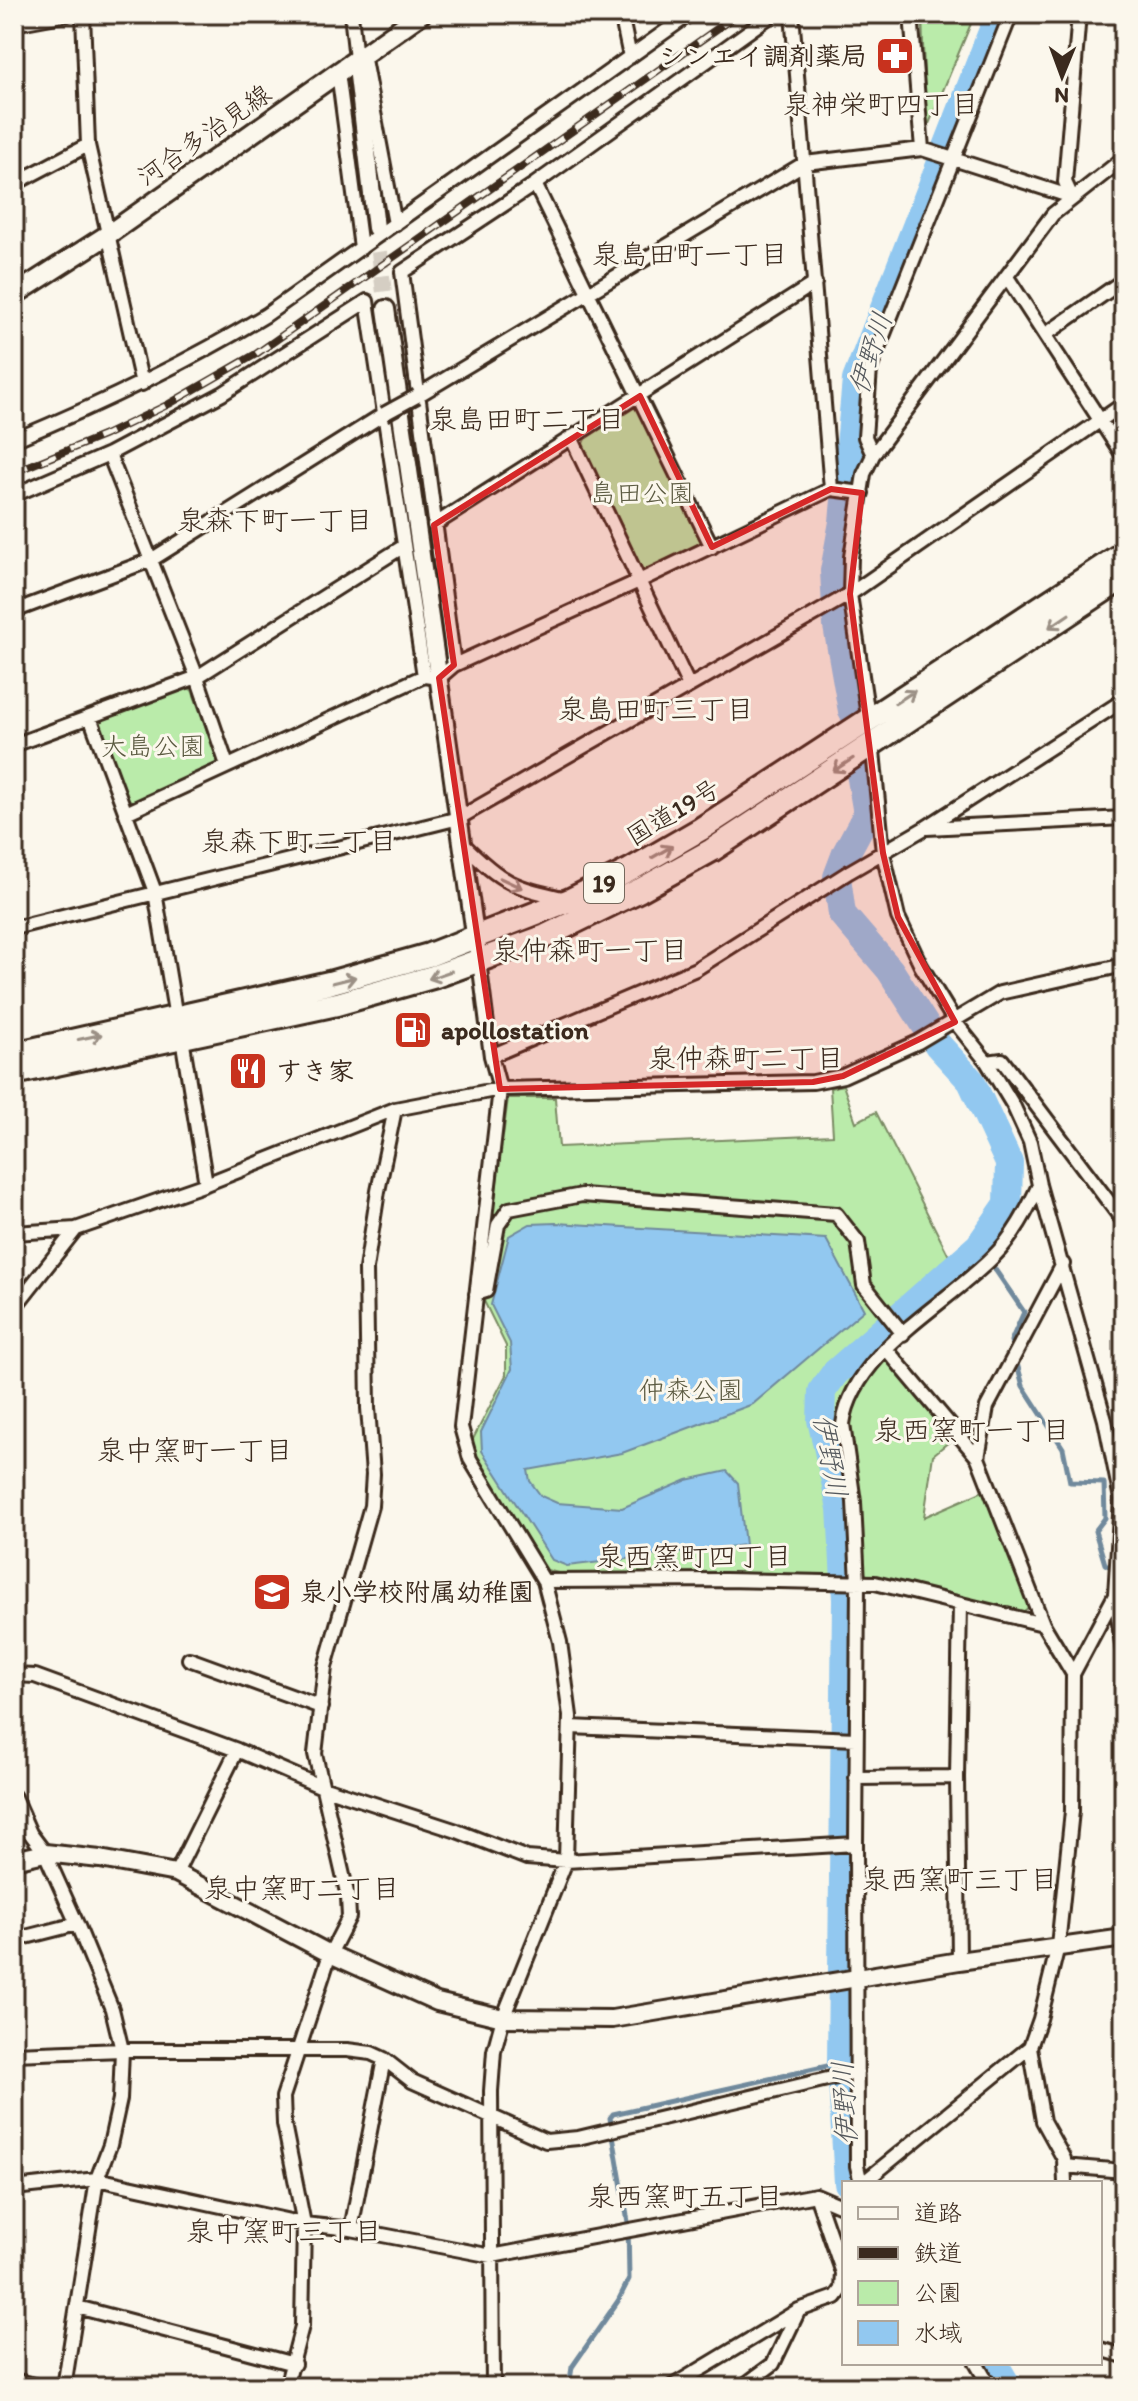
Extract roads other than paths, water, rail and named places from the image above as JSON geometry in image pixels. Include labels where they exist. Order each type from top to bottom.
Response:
[{"type":"highway","name":"国道19号","points":[[14,1073],[385,970],[475,939],[570,900],[701,829],[1124,553]]},
{"type":"highway","name":"国道19号","points":[[14,1054],[337,1004],[479,961],[546,936],[712,850],[1124,577]]},
{"type":"main road","name":"河合多治見線","points":[[14,295],[109,234],[421,14]]},
{"type":"street","points":[[14,24],[68,14]]},
{"type":"street","points":[[83,14],[88,145],[142,384]]},
{"type":"street","points":[[351,14],[395,224]]},
{"type":"street","points":[[621,14],[630,57]]},
{"type":"street","points":[[14,440],[142,384],[266,315],[690,14]]},
{"type":"street","points":[[454,665],[402,272],[535,184],[773,14]]},
{"type":"street","points":[[792,14],[831,489]]},
{"type":"street","points":[[911,14],[922,149]]},
{"type":"street","points":[[873,455],[865,437],[870,369],[1011,14]]},
{"type":"street","points":[[1072,197],[1065,182],[1079,14]]},
{"type":"street","points":[[360,57],[376,228]]},
{"type":"street","points":[[338,72],[361,248]]},
{"type":"street","points":[[14,184],[88,145]]},
{"type":"street","points":[[14,611],[151,560],[384,414],[805,163],[922,149],[1072,197]]},
{"type":"street","points":[[1124,158],[1053,214],[873,455],[864,474],[851,557],[850,594],[869,721],[883,853],[898,917],[949,1025],[987,1062],[1013,1105],[1030,1142],[1039,1185],[1105,1420],[1123,1501],[1115,1595],[1124,1658]]},
{"type":"street","points":[[535,184],[712,547]]},
{"type":"street","points":[[1007,277],[1124,457]]},
{"type":"street","points":[[1045,335],[1124,280]]},
{"type":"street","points":[[434,525],[815,283]]},
{"type":"street","points":[[14,495],[109,454],[222,394],[367,301],[404,546],[459,818],[491,1056],[500,1089],[461,1427],[470,1459],[544,1581],[560,1642],[570,1727],[566,1861],[503,2018],[494,2051],[491,2118],[493,2387]]},
{"type":"street","points":[[386,309],[432,677]]},
{"type":"street","points":[[14,928],[459,818],[850,594],[1124,404]]},
{"type":"street","points":[[571,437],[689,686]]},
{"type":"street","points":[[109,454],[197,677],[227,765]]},
{"type":"street","points":[[126,813],[227,765],[432,677],[831,489],[862,493]]},
{"type":"street","points":[[14,745],[197,677],[404,546]]},
{"type":"street","points":[[491,1056],[696,969],[925,828],[1124,700]]},
{"type":"street","points":[[90,717],[155,892],[206,1184]]},
{"type":"street","points":[[925,828],[1124,818]]},
{"type":"street","points":[[463,844],[490,872],[505,882],[570,900]]},
{"type":"street","points":[[14,1233],[76,1229],[206,1184],[395,1109],[500,1089],[813,1082],[843,1076],[918,1042],[1000,993],[1124,965]]},
{"type":"street","points":[[987,1062],[1002,1060],[1124,1222]]},
{"type":"street","points":[[286,2387],[302,2326],[304,2224],[284,2124],[283,2097],[330,1954],[349,1917],[348,1897],[315,1754],[325,1667],[371,1506],[373,1474],[368,1408],[366,1269],[395,1109]]},
{"type":"street","points":[[861,2181],[857,2166],[858,1583],[854,1502],[843,1424],[852,1392],[865,1372],[903,1334],[994,1257],[1022,1222],[1039,1185]]},
{"type":"street","points":[[476,1294],[486,1291],[498,1225],[509,1209],[582,1195],[836,1214],[858,1242],[864,1285],[903,1334]]},
{"type":"street","points":[[14,1308],[76,1229]]},
{"type":"street","points":[[978,1458],[987,1407],[1063,1264]]},
{"type":"street","points":[[887,1350],[978,1458],[1043,1624],[1073,1674]]},
{"type":"street","points":[[544,1581],[875,1583],[1043,1624]]},
{"type":"street","points":[[1065,2181],[1064,2159],[1043,2121],[1030,2047],[1058,1946],[1072,1811],[1073,1674],[1115,1595]]},
{"type":"street","points":[[959,1961],[957,1777],[960,1604]]},
{"type":"street","points":[[189,1659],[321,1707]]},
{"type":"street","points":[[14,1675],[35,1676],[237,1750],[322,1787],[457,1831],[527,1858],[566,1861],[856,1844]]},
{"type":"street","points":[[570,1727],[856,1739]]},
{"type":"street","points":[[176,1873],[237,1750]]},
{"type":"street","points":[[856,1778],[957,1777]]},
{"type":"street","points":[[14,1797],[30,1833],[45,1853],[77,1924],[112,2009],[122,2050],[120,2099],[110,2145],[97,2179],[64,2387]]},
{"type":"street","points":[[14,1860],[45,1853],[176,1873],[330,1954],[437,2002],[503,2018],[612,2019],[959,1961],[1124,1938]]},
{"type":"street","points":[[14,1940],[77,1924]]},
{"type":"street","points":[[864,2181],[1030,2047]]},
{"type":"street","points":[[14,2054],[122,2050],[347,2050],[371,2053],[412,2081],[546,2141],[601,2133],[857,2072]]},
{"type":"street","points":[[351,2229],[384,2059]]},
{"type":"street","points":[[1064,2166],[1124,2171]]},
{"type":"street","points":[[14,2188],[97,2179],[304,2224],[351,2229],[492,2256],[816,2195],[842,2205]]},
{"type":"street","points":[[816,2195],[842,2270]]},
{"type":"street","points":[[671,2387],[799,2310],[836,2297],[842,2289]]},
{"type":"street","points":[[77,2307],[294,2364]]},
{"type":"street","points":[[742,2387],[773,2364],[799,2310]]},
{"type":"street","points":[[1102,2350],[1124,2356]]},
{"type":"street","points":[[977,2365],[990,2387]]},
{"type":"street","points":[[14,2380],[41,2387]]},
{"type":"water","points":[[530,1224],[826,1239],[864,1310],[753,1404],[622,1453],[528,1470],[530,1481],[541,1496],[557,1503],[622,1508],[687,1480],[727,1471],[738,1483],[745,1545],[567,1566],[552,1560],[482,1451],[481,1432],[512,1369],[510,1343],[491,1305],[509,1236]]},
{"type":"waterway","name":"伊野川","points":[[852,711],[837,626],[834,571],[843,522],[856,380],[999,14]]},
{"type":"waterway","name":"伊野川","points":[[848,2181],[841,2063],[846,1600],[841,1508],[821,1420],[822,1391],[835,1373],[979,1246],[1008,1204],[1009,1163],[971,1081],[938,1045],[890,970],[842,914],[837,877],[867,814],[860,773]]},
{"type":"waterway","points":[[979,1246],[1024,1312],[1011,1341],[1023,1386],[1063,1448],[1070,1482],[1104,1483],[1105,1518],[1095,1531],[1105,1564],[1124,1574]]},
{"type":"waterway","points":[[569,2387],[572,2367],[618,2301],[629,2279],[628,2222],[610,2118],[613,2114],[841,2063]]},
{"type":"waterway","name":"伊野川","points":[[995,2365],[1011,2387]]},
{"type":"tunnel","points":[[376,228],[386,309]]},
{"type":"railway","points":[[14,472],[105,435],[169,404],[256,354],[738,14]]},
{"type":"place","name":"シンエイ調剤薬局","points":[[895,56]]},
{"type":"place","name":"apollostation","points":[[413,1030]]},
{"type":"place","name":"すき家","points":[[248,1071]]},
{"type":"place","name":"泉小学校附属幼稚園","points":[[272,1592]]},
{"type":"district","name":"泉神栄町四丁目","points":[[881,104]]},
{"type":"district","name":"泉島田町一丁目","points":[[690,254]]},
{"type":"district","name":"泉島田町二丁目","points":[[527,419]]},
{"type":"district","name":"泉森下町一丁目","points":[[275,520]]},
{"type":"district","name":"泉島田町三丁目","points":[[656,709]]},
{"type":"district","name":"泉森下町二丁目","points":[[299,841]]},
{"type":"district","name":"泉仲森町一丁目","points":[[590,950]]},
{"type":"district","name":"泉仲森町二丁目","points":[[746,1058]]},
{"type":"district","name":"泉西窯町一丁目","points":[[972,1430]]},
{"type":"district","name":"泉中窯町一丁目","points":[[195,1450]]},
{"type":"district","name":"泉西窯町四丁目","points":[[694,1556]]},
{"type":"district","name":"泉西窯町三丁目","points":[[960,1879]]},
{"type":"district","name":"泉中窯町二丁目","points":[[302,1888]]},
{"type":"district","name":"泉西窯町五丁目","points":[[685,2196]]},
{"type":"district","name":"泉中窯町三丁目","points":[[284,2231]]},
{"type":"park label","name":"島田公園","points":[[642,493]]},
{"type":"park label","name":"大島公園","points":[[153,746]]},
{"type":"park label","name":"仲森公園","points":[[691,1390]]}]
